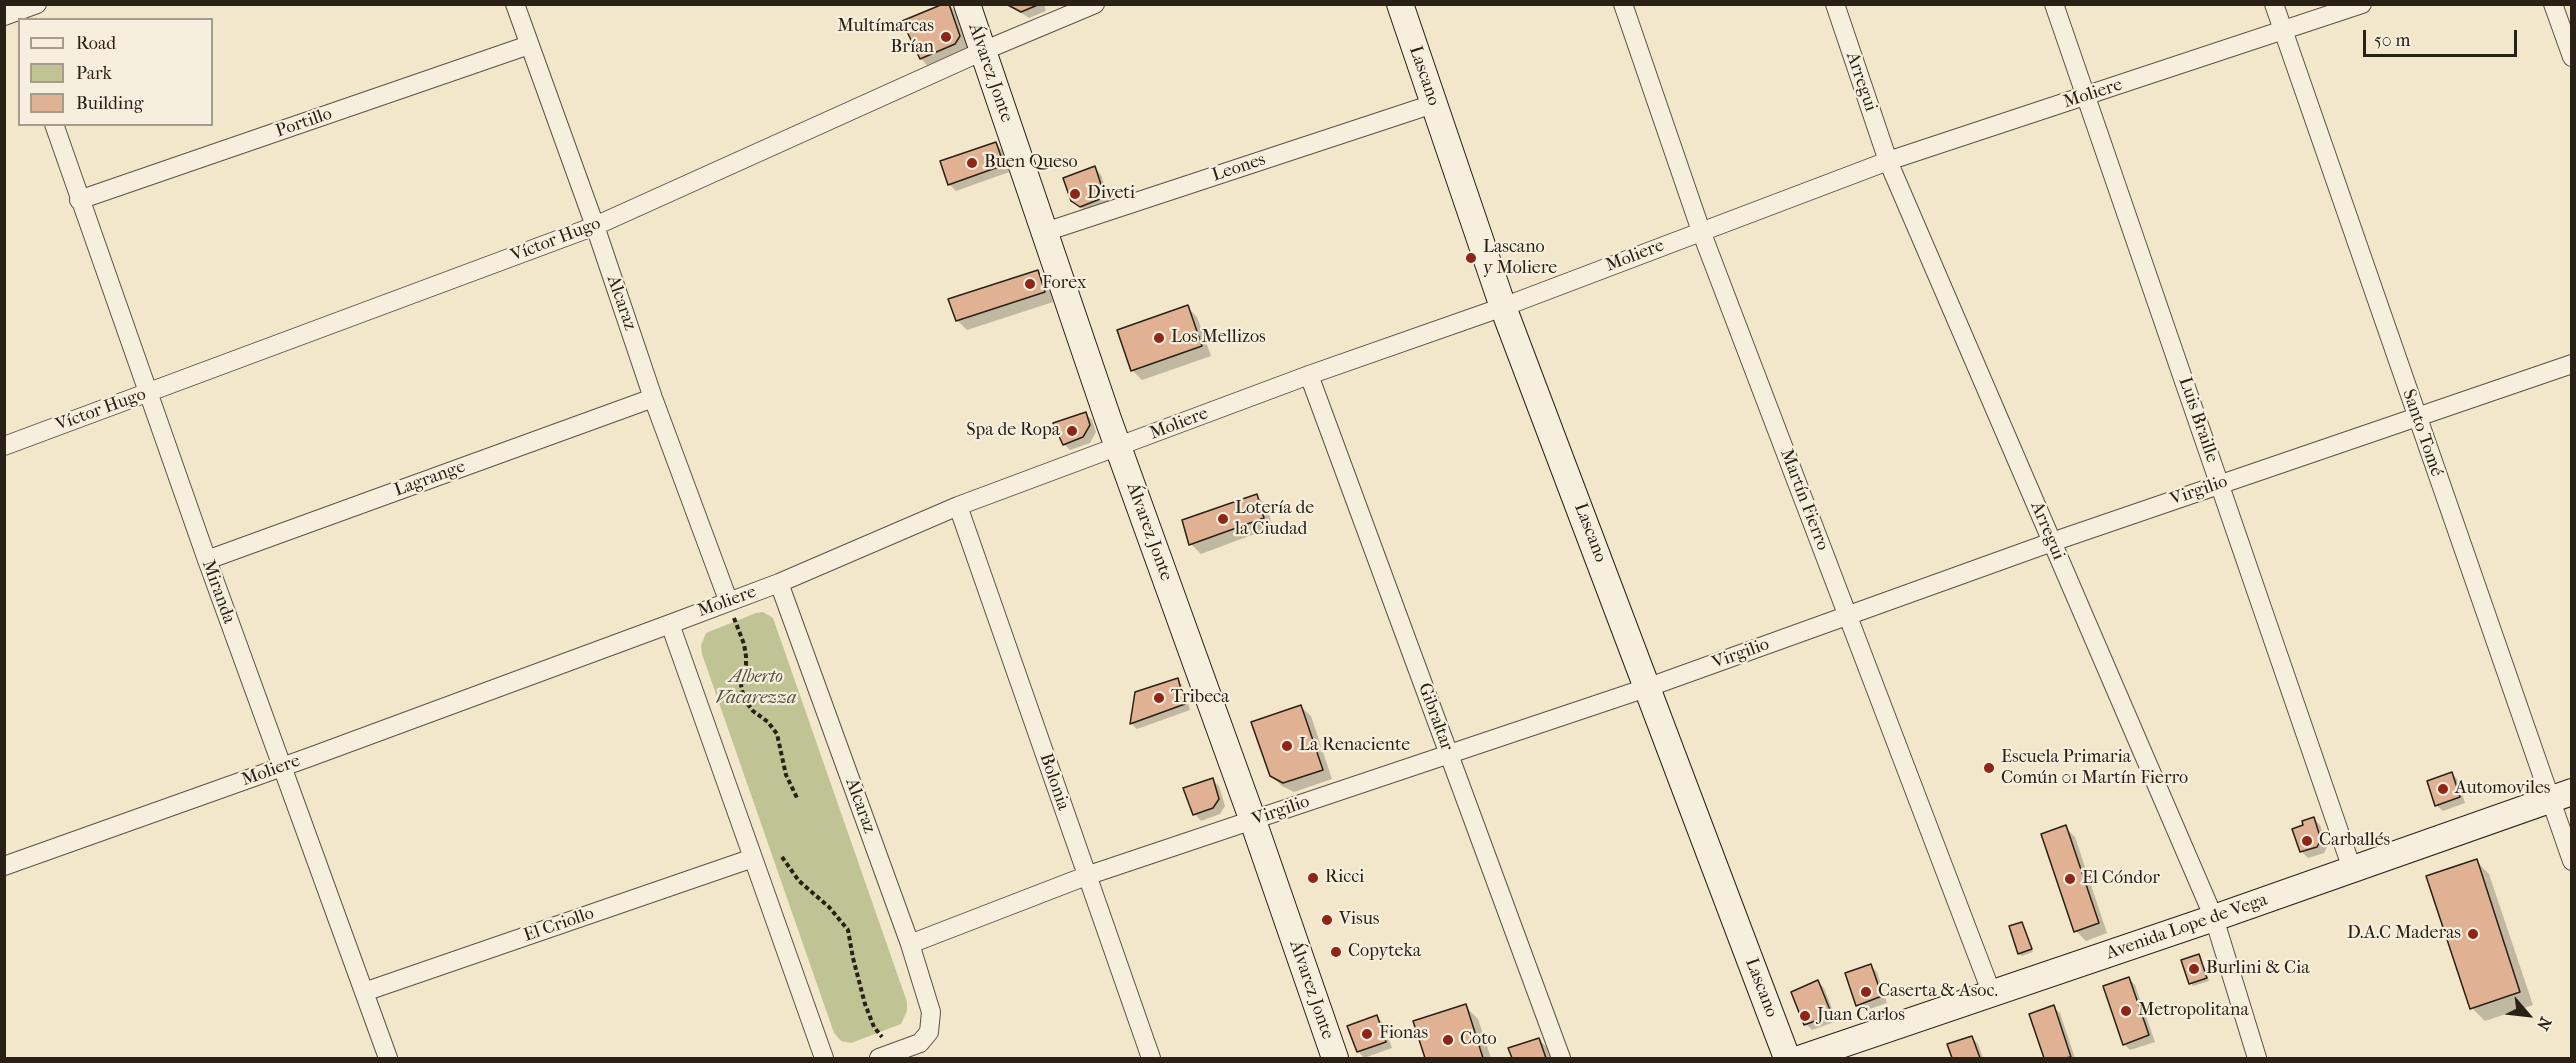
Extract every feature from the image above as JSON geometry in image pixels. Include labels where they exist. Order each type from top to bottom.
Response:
[{"type":"street","points":[[14,13],[36,4]]},
{"type":"street","name":"Alcaraz","points":[[515,4],[595,226],[653,398],[728,600]]},
{"type":"street","name":"Álvarez Jonte","points":[[967,4],[1119,447],[1253,821],[1335,1059]]},
{"type":"street","name":"Víctor Hugo","points":[[4,446],[595,226],[983,51],[1095,4]]},
{"type":"street","name":"Lascano","points":[[1400,4],[1503,307],[1649,687],[1787,1059]]},
{"type":"street","name":"Martín Fierro","points":[[1623,4],[1701,231],[1992,994]]},
{"type":"street","name":"Arregui","points":[[1835,4],[1888,161],[2214,918],[2257,1059]]},
{"type":"street","name":"Luis Braille","points":[[2054,4],[2352,870]]},
{"type":"street","name":"Santo Tomé","points":[[2274,4],[2417,418],[2561,796],[2571,861]]},
{"type":"street","name":"Moliere","points":[[4,866],[282,767],[670,624],[728,600],[780,583],[958,506],[1309,375],[1503,307],[1888,161],[2283,32],[2361,4]]},
{"type":"street","points":[[2553,4],[2571,57]]},
{"type":"street","name":"Portillo","points":[[79,200],[529,45]]},
{"type":"street","name":"Leones","points":[[1045,231],[1433,104]]},
{"type":"street","name":"Miranda","points":[[55,126],[207,560],[388,1059]]},
{"type":"street","name":"Virgilio","points":[[910,945],[1086,876],[1649,687],[2052,542],[2571,364]]},
{"type":"street","name":"Gibraltar","points":[[1309,375],[1561,1059]]},
{"type":"street","name":"Lagrange","points":[[207,560],[653,398]]},
{"type":"street","name":"Bolonia","points":[[958,506],[1151,1059]]},
{"type":"street","name":"Alcaraz","points":[[780,583],[910,945],[931,1012],[928,1032],[920,1043],[885,1057]]},
{"type":"street","points":[[670,624],[824,1059]]},
{"type":"street","name":"Avenida Lope de Vega","points":[[1802,1059],[2561,796]]},
{"type":"street","name":"El Criollo","points":[[364,992],[753,858]]},
{"type":"path","points":[[728,600],[744,644],[746,665],[741,685],[744,699],[777,734],[786,775],[798,800]]},
{"type":"path","points":[[782,857],[799,881],[829,907],[848,930],[865,1004],[885,1057]]},
{"type":"green space","name":"Alberto Vacarezza","points":[[763,612],[773,618],[907,1002],[907,1011],[901,1024],[851,1043],[841,1041],[834,1033],[702,654],[701,646],[706,633]]},
{"type":"building","points":[[943,4],[949,4],[960,36],[955,44],[920,59],[902,21]]},
{"type":"building","points":[[1006,4],[1040,4],[1021,12]]},
{"type":"building","name":"Buen Queso","points":[[996,142],[1004,165],[948,185],[940,161]]},
{"type":"building","points":[[1095,166],[1105,197],[1080,207],[1071,201],[1063,178]]},
{"type":"building","points":[[1038,270],[1045,292],[956,321],[948,299]]},
{"type":"building","name":"Los Mellizos","points":[[1188,305],[1202,346],[1131,371],[1117,330]]},
{"type":"building","name":"Spa de Ropa","points":[[1086,412],[1090,425],[1083,437],[1063,445],[1053,423]]},
{"type":"building","name":"Lotería de la Ciudad","points":[[1257,494],[1264,518],[1189,545],[1182,520]]},
{"type":"building","name":"Tribeca","points":[[1178,678],[1185,704],[1130,724],[1135,692]]},
{"type":"building","name":"La Renaciente","points":[[1301,705],[1323,770],[1283,783],[1270,776],[1251,722]]},
{"type":"building","name":"Automoviles","points":[[2452,772],[2460,797],[2435,806],[2427,781]]},
{"type":"building","points":[[1213,778],[1219,799],[1213,808],[1193,815],[1183,788]]},
{"type":"building","points":[[2314,817],[2321,840],[2317,847],[2300,852],[2292,829],[2303,825],[2302,821]]},
{"type":"building","name":"El Cóndor","points":[[2066,825],[2099,923],[2074,932],[2041,834]]},
{"type":"building","name":"D.A.C Maderas","points":[[2477,859],[2520,992],[2470,1009],[2426,876]]},
{"type":"building","points":[[2022,922],[2032,949],[2018,954],[2009,926]]},
{"type":"building","name":"Burlini & Cia","points":[[2199,954],[2207,978],[2189,984],[2181,960]]},
{"type":"building","points":[[1871,964],[1882,996],[1856,1006],[1845,973]]},
{"type":"building","name":"Metropolitana","points":[[2129,977],[2149,1035],[2123,1045],[2103,986]]},
{"type":"building","points":[[1818,980],[1832,1015],[1804,1025],[1791,992]]},
{"type":"building","name":"Coto","points":[[1466,1004],[1483,1058],[1425,1058],[1413,1021]]},
{"type":"building","points":[[2054,1005],[2071,1057],[2044,1058],[2029,1014]]},
{"type":"building","name":"Fionas","points":[[1377,1015],[1386,1042],[1357,1052],[1347,1026]]},
{"type":"building","points":[[1972,1036],[1980,1058],[1952,1058],[1947,1044]]},
{"type":"building","points":[[1539,1038],[1546,1058],[1512,1058],[1508,1048]]},
{"type":"place","name":"Multímarcas Brían","points":[[946,37]]},
{"type":"place","name":"Buen Queso","points":[[972,163]]},
{"type":"place","name":"Diveti","points":[[1075,194]]},
{"type":"place","name":"Lascano y Moliere","points":[[1471,258]]},
{"type":"place","name":"Forex","points":[[1030,284]]},
{"type":"place","name":"Los Mellizos","points":[[1159,338]]},
{"type":"place","name":"Spa de Ropa","points":[[1072,431]]},
{"type":"place","name":"Lotería de la Ciudad","points":[[1223,519]]},
{"type":"place","name":"Tribeca","points":[[1159,698]]},
{"type":"place","name":"La Renaciente","points":[[1287,746]]},
{"type":"place","name":"Escuela Primaria Común 01 Martín Fierro","points":[[1989,768]]},
{"type":"place","name":"Automoviles","points":[[2443,789]]},
{"type":"place","name":"Carballés","points":[[2307,841]]},
{"type":"place","name":"Ricci","points":[[1313,878]]},
{"type":"place","name":"El Cóndor","points":[[2070,879]]},
{"type":"place","name":"Visus","points":[[1327,920]]},
{"type":"place","name":"D.A.C Maderas","points":[[2473,934]]},
{"type":"place","name":"Copyteka","points":[[1336,952]]},
{"type":"place","name":"Burlini & Cia","points":[[2194,969]]},
{"type":"place","name":"Caserta & Asoc.","points":[[1866,992]]},
{"type":"place","name":"Metropolitana","points":[[2126,1011]]},
{"type":"place","name":"Juan Carlos","points":[[1805,1016]]},
{"type":"place","name":"Fionas","points":[[1367,1034]]},
{"type":"place","name":"Coto","points":[[1448,1040]]}]
